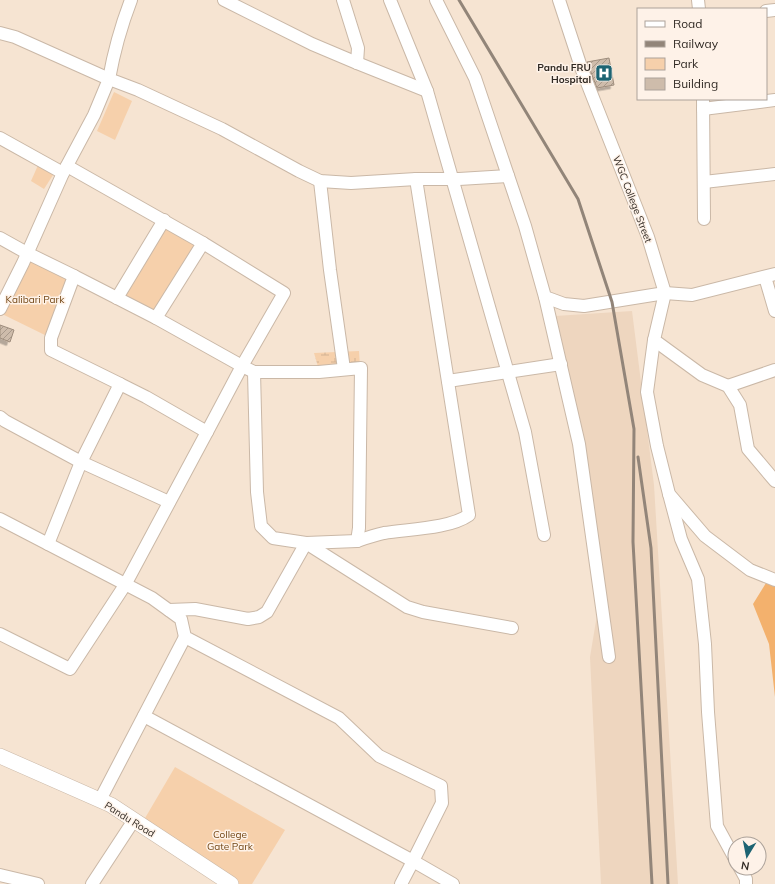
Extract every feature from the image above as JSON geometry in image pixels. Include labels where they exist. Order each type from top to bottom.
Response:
[{"type":"street","points":[[0,309],[65,169],[94,115],[109,79],[122,22],[132,0]]},
{"type":"street","points":[[224,0],[312,44],[427,91]]},
{"type":"street","points":[[343,0],[358,48],[357,63]]},
{"type":"street","points":[[390,0],[427,91],[508,372],[525,432],[544,535]]},
{"type":"street","points":[[436,0],[475,78],[525,226],[545,297],[579,444],[609,657]]},
{"type":"street","name":"WGC College Street","points":[[559,0],[582,70],[648,237],[664,292]]},
{"type":"street","points":[[0,33],[15,37],[109,79],[138,90],[222,130],[320,181],[351,183],[508,176]]},
{"type":"street","points":[[704,219],[703,104],[775,100]]},
{"type":"street","points":[[0,138],[65,169],[164,220],[284,293],[242,366],[125,585],[70,669],[0,634]]},
{"type":"street","points":[[704,182],[775,174]]},
{"type":"street","points":[[254,372],[257,492],[261,526],[273,538],[306,543],[357,541],[383,533],[443,525],[469,515],[416,179]]},
{"type":"street","points":[[320,181],[330,270],[344,369]]},
{"type":"street","points":[[117,298],[164,220]]},
{"type":"street","points":[[0,238],[156,318],[254,372],[319,372],[360,368],[359,528],[357,541]]},
{"type":"street","points":[[156,318],[203,243]]},
{"type":"street","points":[[74,276],[51,338],[51,350],[146,397],[207,432]]},
{"type":"street","points":[[545,297],[564,304],[584,306],[664,292],[692,295],[770,276],[775,311]]},
{"type":"street","points":[[664,292],[654,340],[647,392],[657,446],[681,539],[698,579],[705,644],[708,712],[717,826],[727,844]]},
{"type":"street","points":[[654,340],[702,375],[728,386],[740,405],[748,449],[771,470],[775,481]]},
{"type":"street","points":[[448,381],[561,364]]},
{"type":"street","points":[[728,386],[775,370]]},
{"type":"street","points":[[48,544],[81,462],[120,384]]},
{"type":"street","points":[[0,417],[81,462],[169,502]]},
{"type":"street","points":[[669,494],[705,536],[750,570],[775,580]]},
{"type":"street","points":[[0,519],[152,598],[181,619],[185,637],[100,800]]},
{"type":"street","points":[[169,610],[195,609],[248,619],[259,617],[267,612],[306,543]]},
{"type":"street","points":[[306,543],[407,607],[423,612],[512,628]]},
{"type":"street","points":[[185,637],[339,718],[379,756],[441,786],[442,803],[401,884]]},
{"type":"street","points":[[144,716],[453,884]]},
{"type":"street","name":"Pandu Road","points":[[0,756],[110,805],[232,884]]},
{"type":"street","points":[[92,884],[134,820]]},
{"type":"street","points":[[0,875],[38,884]]},
{"type":"shaded area","points":[[632,311],[654,485],[678,884],[601,884],[590,657],[601,591],[555,316]]},
{"type":"shaded area","points":[[766,583],[775,586],[775,697],[769,644],[753,604]]},
{"type":"green space","points":[[114,92],[132,101],[115,140],[97,131]]},
{"type":"green space","points":[[39,163],[55,172],[44,189],[31,181]]},
{"type":"green space","points":[[165,227],[198,243],[153,311],[125,295]]},
{"type":"green space","name":"Kalibari Park","points":[[27,253],[69,274],[51,338],[0,313]]},
{"type":"green space","points":[[359,351],[360,367],[319,370],[314,353]]},
{"type":"green space","name":"College Gate Park","points":[[175,767],[285,830],[252,884],[231,884],[141,825]]},
{"type":"building","points":[[609,58],[614,85],[597,88],[587,62]]},
{"type":"building","points":[[0,325],[14,330],[10,342],[0,338]]},
{"type":"railway","points":[[459,0],[578,199],[612,302],[634,429],[633,542],[652,884]]},
{"type":"railway","points":[[638,457],[651,548],[668,884]]},
{"type":"place","name":"Pandu FRU Hospital","points":[[604,73]]}]
